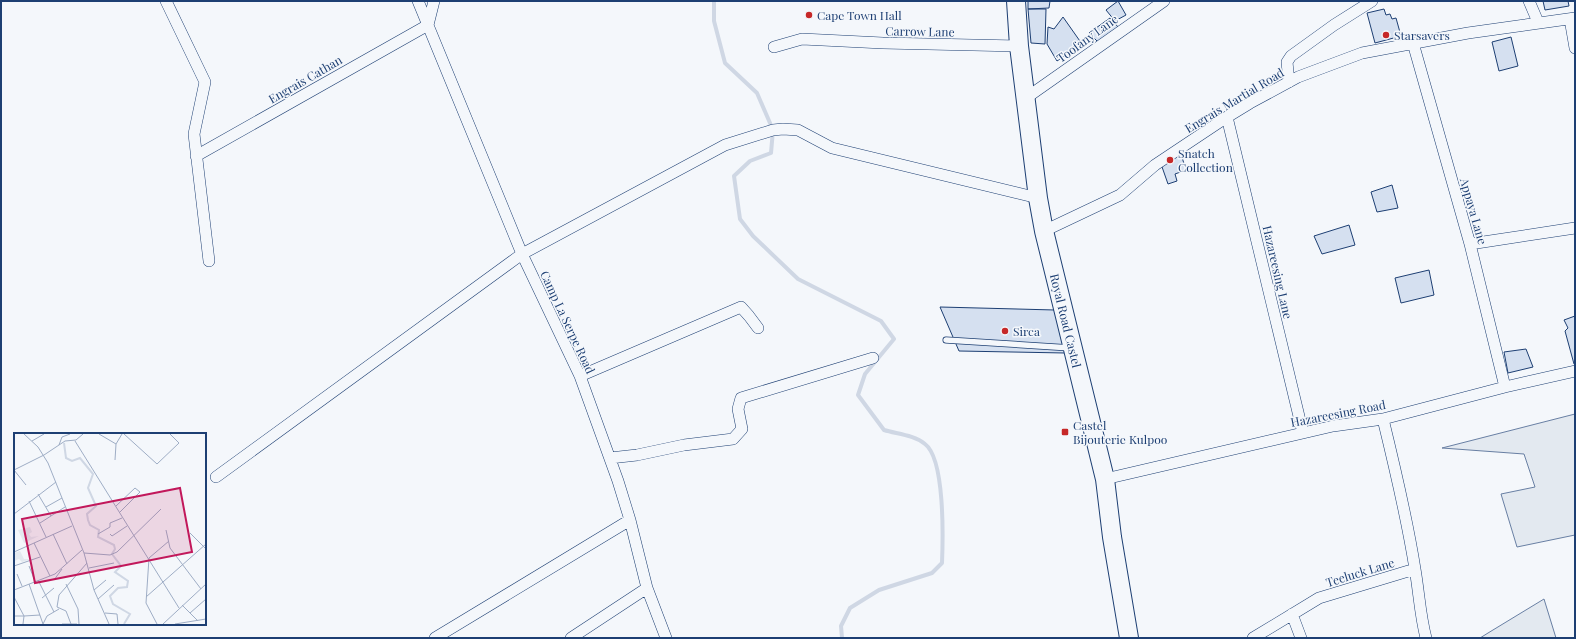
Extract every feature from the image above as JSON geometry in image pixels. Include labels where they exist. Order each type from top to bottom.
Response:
[{"type":"main road","name":"Royal Road Castel","points":[[1016,1],[1019,46],[1038,198],[1044,232],[1105,479],[1112,537],[1129,638]]},
{"type":"street","points":[[166,1],[205,82],[194,134],[209,261]]},
{"type":"street","name":"Camp La Serpe Road","points":[[418,1],[522,254],[580,376],[610,458],[630,520],[647,588],[666,638]]},
{"type":"street","points":[[428,25],[434,1]]},
{"type":"street","name":"Toofany Lane","points":[[1026,98],[1164,1]]},
{"type":"street","points":[[1289,82],[1287,62],[1291,56],[1334,24],[1372,1]]},
{"type":"street","points":[[1529,1],[1538,22]]},
{"type":"street","points":[[1572,18],[1575,48]]},
{"type":"street","name":"Engrais Martial Road","points":[[1044,232],[1120,195],[1155,165],[1227,117],[1289,82],[1328,66],[1362,53],[1538,22],[1572,18]]},
{"type":"street","name":"Engrais Cathan","points":[[196,156],[428,25]]},
{"type":"street","name":"Carrow Lane","points":[[774,47],[802,39],[883,43],[1019,46]]},
{"type":"street","name":"Appaya Lane","points":[[1413,43],[1470,244],[1505,387]]},
{"type":"street","name":"Hazareesing Lane","points":[[1227,117],[1303,433]]},
{"type":"street","points":[[216,476],[522,254],[725,145],[770,131],[783,129],[798,130],[832,148],[1038,198]]},
{"type":"street","points":[[1470,244],[1575,228]]},
{"type":"street","points":[[580,376],[741,307],[758,328]]},
{"type":"street","points":[[610,458],[637,455],[684,445],[733,439],[742,429],[738,409],[741,398],[873,358]]},
{"type":"street","name":"Hazareesing Road","points":[[1105,479],[1333,426],[1382,419],[1505,387],[1575,371]]},
{"type":"street","points":[[1382,419],[1393,459],[1415,569],[1422,625],[1426,638]]},
{"type":"street","points":[[435,638],[630,520]]},
{"type":"street","name":"Teeluck Lane","points":[[1253,638],[1319,598],[1415,569]]},
{"type":"street","points":[[571,638],[647,588]]},
{"type":"street","points":[[1292,614],[1301,638]]},
{"type":"lane","points":[[946,340],[1073,348]]},
{"type":"shaded area","points":[[1575,414],[1575,535],[1517,547],[1501,494],[1535,487],[1524,454],[1442,448]]},
{"type":"shaded area","points":[[1544,599],[1556,638],[1480,638],[1488,633]]},
{"type":"building","points":[[1028,1],[1050,1],[1049,8],[1028,9]]},
{"type":"building","points":[[1118,1],[1126,15],[1115,21],[1106,10]]},
{"type":"building","points":[[1543,1],[1568,1],[1569,6],[1545,10]]},
{"type":"building","points":[[1028,9],[1046,9],[1045,44],[1031,43]]},
{"type":"building","points":[[1384,9],[1386,15],[1390,14],[1392,19],[1396,18],[1401,36],[1375,43],[1367,13]]},
{"type":"building","points":[[1063,17],[1082,44],[1057,61],[1047,44],[1048,27],[1054,29]]},
{"type":"building","points":[[1110,18],[1119,28],[1098,42],[1089,33]]},
{"type":"building","points":[[1511,37],[1518,66],[1499,71],[1492,42]]},
{"type":"building","points":[[1180,151],[1186,170],[1175,174],[1177,181],[1168,184],[1161,164]]},
{"type":"building","points":[[1392,185],[1398,208],[1377,212],[1371,192]]},
{"type":"building","points":[[1349,225],[1355,245],[1322,254],[1314,236]]},
{"type":"building","points":[[1429,270],[1434,295],[1401,303],[1395,278]]},
{"type":"building","name":"Sirca","points":[[940,307],[1055,310],[1065,353],[959,351]]},
{"type":"building","points":[[1575,316],[1574,364],[1565,331],[1568,328],[1564,320]]},
{"type":"building","points":[[1526,349],[1533,367],[1508,373],[1504,352]]},
{"type":"waterway","points":[[714,1],[714,21],[725,63],[757,93],[773,130],[771,153],[750,161],[734,176],[740,219],[753,236],[798,279],[881,321],[894,339],[865,374],[858,395],[884,430],[921,441],[932,452],[936,465],[941,500],[943,536],[942,563],[932,573],[879,590],[850,608],[841,626],[842,638]]},
{"type":"place","name":"Cape Town Hall","points":[[809,15]]},
{"type":"place","name":"Starsavers","points":[[1386,35]]},
{"type":"place","name":"Snatch Collection","points":[[1170,160]]},
{"type":"place","name":"Sirca","points":[[1005,331]]},
{"type":"place","name":"Castel Bijouterie Kulpoo","points":[[1065,432]]}]
